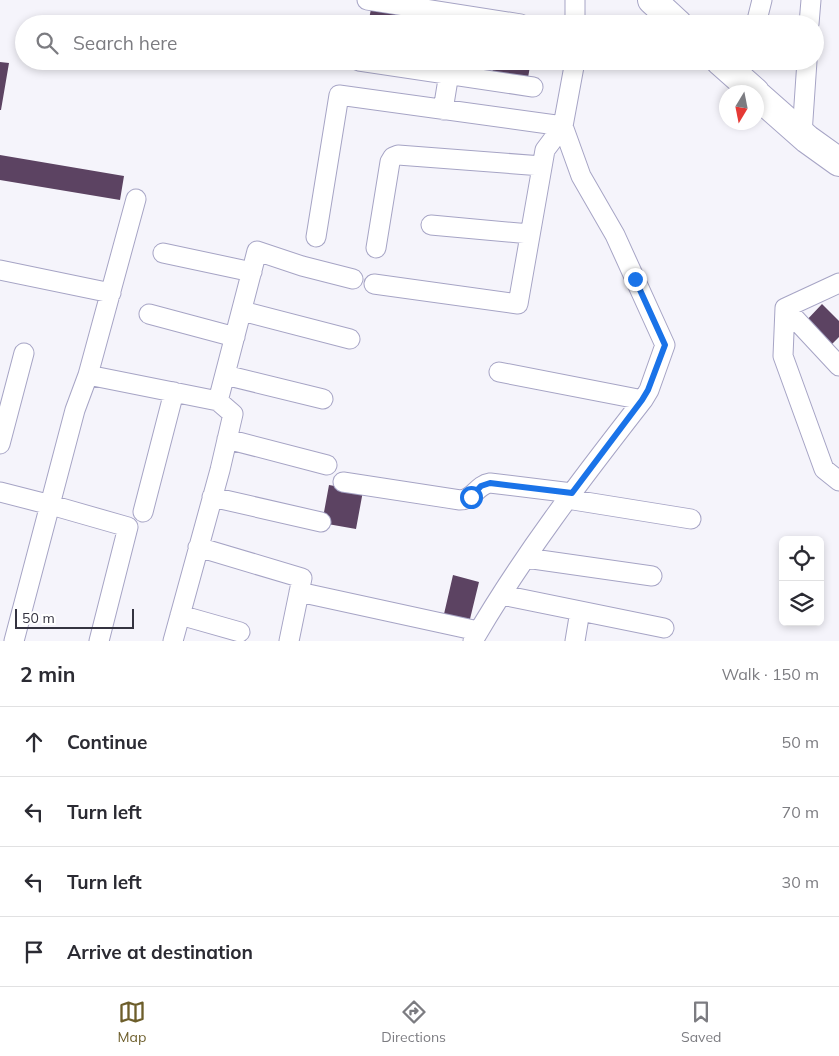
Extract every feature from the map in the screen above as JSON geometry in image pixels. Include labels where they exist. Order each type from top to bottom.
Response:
[{"type":"street","points":[[367,0],[458,13]]},
{"type":"street","points":[[575,0],[575,15]]},
{"type":"street","points":[[652,0],[668,15]]},
{"type":"street","points":[[758,15],[762,0]]},
{"type":"street","points":[[810,15],[811,0]]},
{"type":"street","points":[[444,110],[450,70]]},
{"type":"street","points":[[459,70],[533,86]]},
{"type":"street","points":[[374,284],[518,304],[545,150],[563,126],[573,70]]},
{"type":"street","points":[[733,70],[750,82],[802,134],[839,162]]},
{"type":"street","points":[[802,134],[806,70]]},
{"type":"street","points":[[316,237],[339,96],[563,126]]},
{"type":"street","points":[[299,592],[475,636],[526,558],[648,390],[665,345],[615,235],[581,176],[563,126]]},
{"type":"street","points":[[376,248],[390,162],[393,157],[398,155],[542,166]]},
{"type":"street","points":[[14,641],[75,410],[88,375],[136,198]]},
{"type":"street","points":[[431,225],[530,234]]},
{"type":"street","points":[[218,401],[257,250],[302,266],[353,279]]},
{"type":"street","points":[[163,253],[252,272]]},
{"type":"street","points":[[0,270],[110,293]]},
{"type":"street","points":[[785,308],[839,283]]},
{"type":"street","points":[[785,308],[839,366]]},
{"type":"street","points":[[785,308],[784,356],[824,469],[839,481]]},
{"type":"street","points":[[242,311],[350,339]]},
{"type":"street","points":[[149,314],[235,337]]},
{"type":"street","points":[[0,444],[24,353]]},
{"type":"street","points":[[499,372],[642,400]]},
{"type":"street","points":[[225,374],[323,399]]},
{"type":"street","points":[[88,375],[218,401],[233,414],[173,641]]},
{"type":"street","points":[[143,512],[174,392]]},
{"type":"street","points":[[227,439],[327,465]]},
{"type":"street","points":[[342,482],[460,500],[466,500],[481,486],[490,483],[691,519]]},
{"type":"street","points":[[0,492],[128,527],[99,641]]},
{"type":"street","points":[[212,497],[320,522]]},
{"type":"street","points":[[198,548],[302,578],[289,641]]},
{"type":"street","points":[[526,558],[652,576]]},
{"type":"street","points":[[502,595],[664,628]]},
{"type":"street","points":[[575,641],[580,611]]},
{"type":"street","points":[[180,615],[240,632]]},
{"type":"building","points":[[371,9],[408,15],[370,15]]},
{"type":"building","points":[[0,62],[9,63],[1,110],[0,110]]},
{"type":"building","points":[[493,70],[529,70],[527,83],[491,77]]},
{"type":"building","points":[[0,155],[124,176],[120,200],[0,180]]},
{"type":"building","points":[[822,304],[839,321],[839,337],[830,346],[804,323]]},
{"type":"building","points":[[329,485],[363,491],[356,529],[322,523]]},
{"type":"building","points":[[453,575],[479,582],[470,619],[444,614]]},
{"type":"route","points":[[471,497],[481,486],[490,483],[572,493],[642,400],[648,390],[665,345],[635,279]]}]
